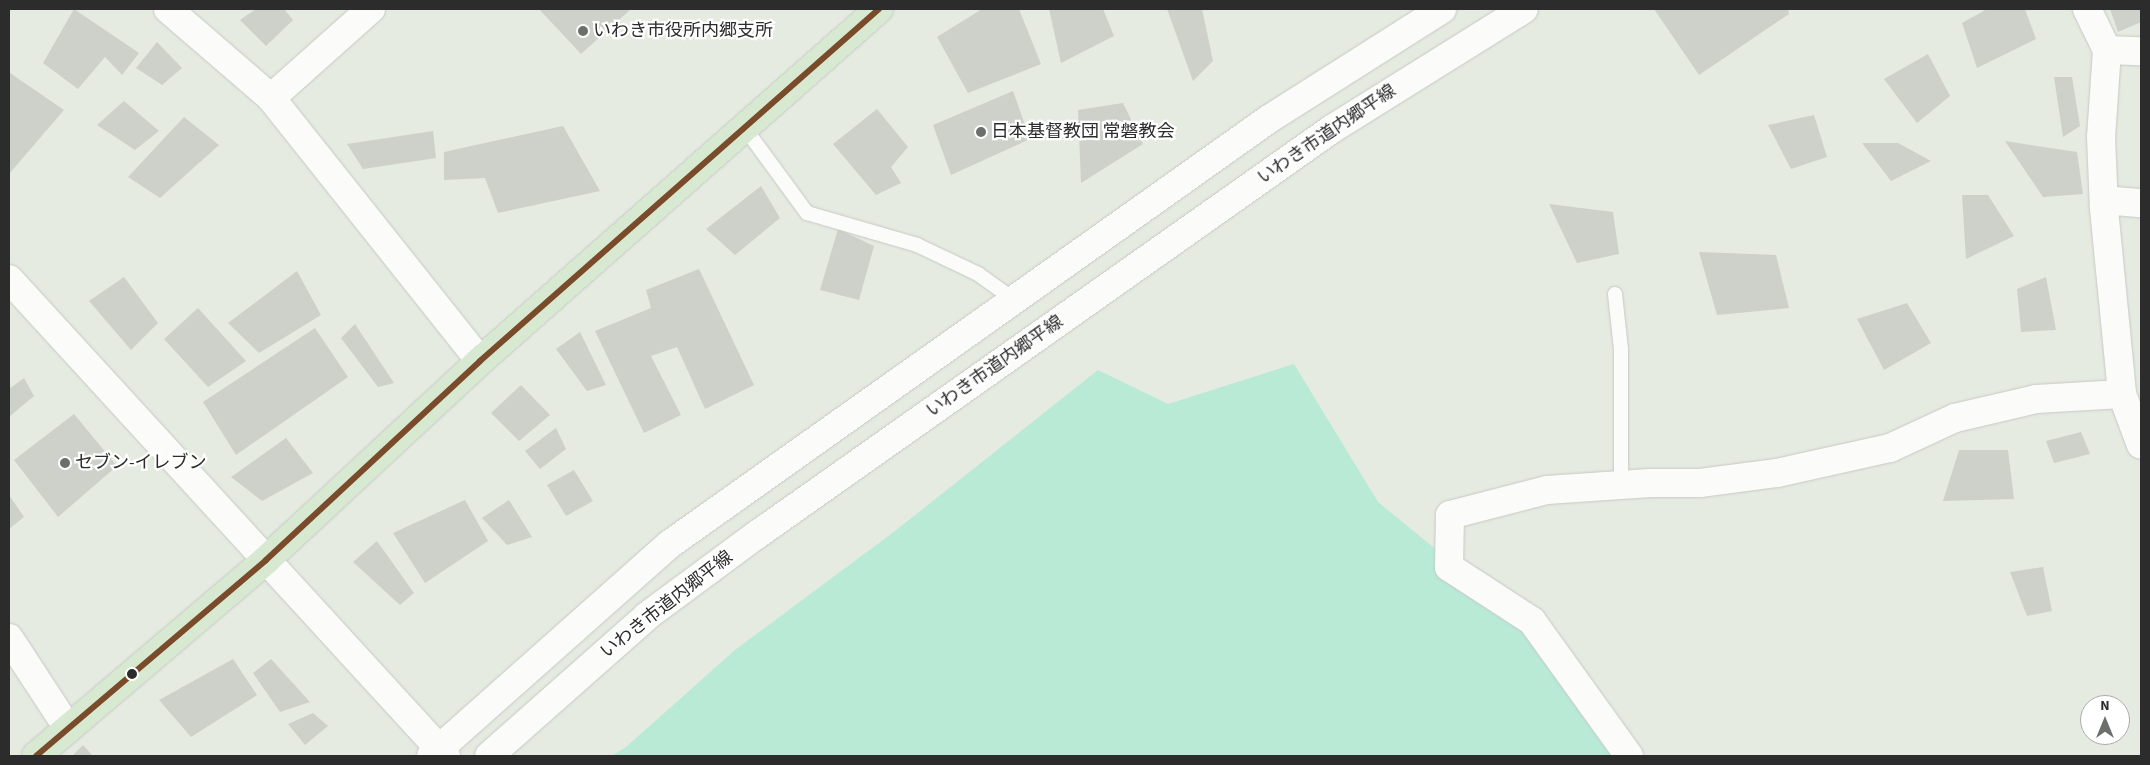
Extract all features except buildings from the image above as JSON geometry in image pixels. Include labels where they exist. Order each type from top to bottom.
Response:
[{"type":"main road","points":[[36,756],[266,560],[480,361],[879,9]]},
{"type":"street","points":[[168,9],[271,98],[480,361]]},
{"type":"street","points":[[271,98],[371,9]]},
{"type":"street","points":[[9,278],[266,560],[439,754],[670,544],[1269,119],[1442,9]]},
{"type":"street","name":"いわき市道内郷平線","points":[[489,756],[647,616],[750,540],[1332,129],[1524,9]]},
{"type":"street","points":[[2087,9],[2107,50],[2101,136],[2104,200],[2122,394],[2141,445]]},
{"type":"street","points":[[2107,50],[2141,51]]},
{"type":"street","points":[[2104,200],[2141,203]]},
{"type":"street","points":[[1629,756],[1532,621],[1449,567],[1450,515],[1547,490],[1621,484],[1700,483],[1778,472],[1890,448],[1955,418],[2000,407],[2036,399],[2122,394]]},
{"type":"street","points":[[9,638],[68,728]]},
{"type":"lane","points":[[744,127],[807,213],[917,245],[978,274],[1013,299]]},
{"type":"lane","points":[[1615,294],[1620,349],[1621,484]]},
{"type":"green space","points":[[1294,364],[1378,502],[1515,614],[1621,756],[612,756],[626,747],[735,650],[895,531],[1098,370],[1168,404]]},
{"type":"transit line","points":[[36,756],[266,560],[480,361],[879,9]]},
{"type":"place","name":"いわき市役所内郷支所","points":[[583,31]]},
{"type":"place","name":"日本基督教団 常磐教会","points":[[981,132]]},
{"type":"place","name":"セブン-イレブン","points":[[65,463]]}]
